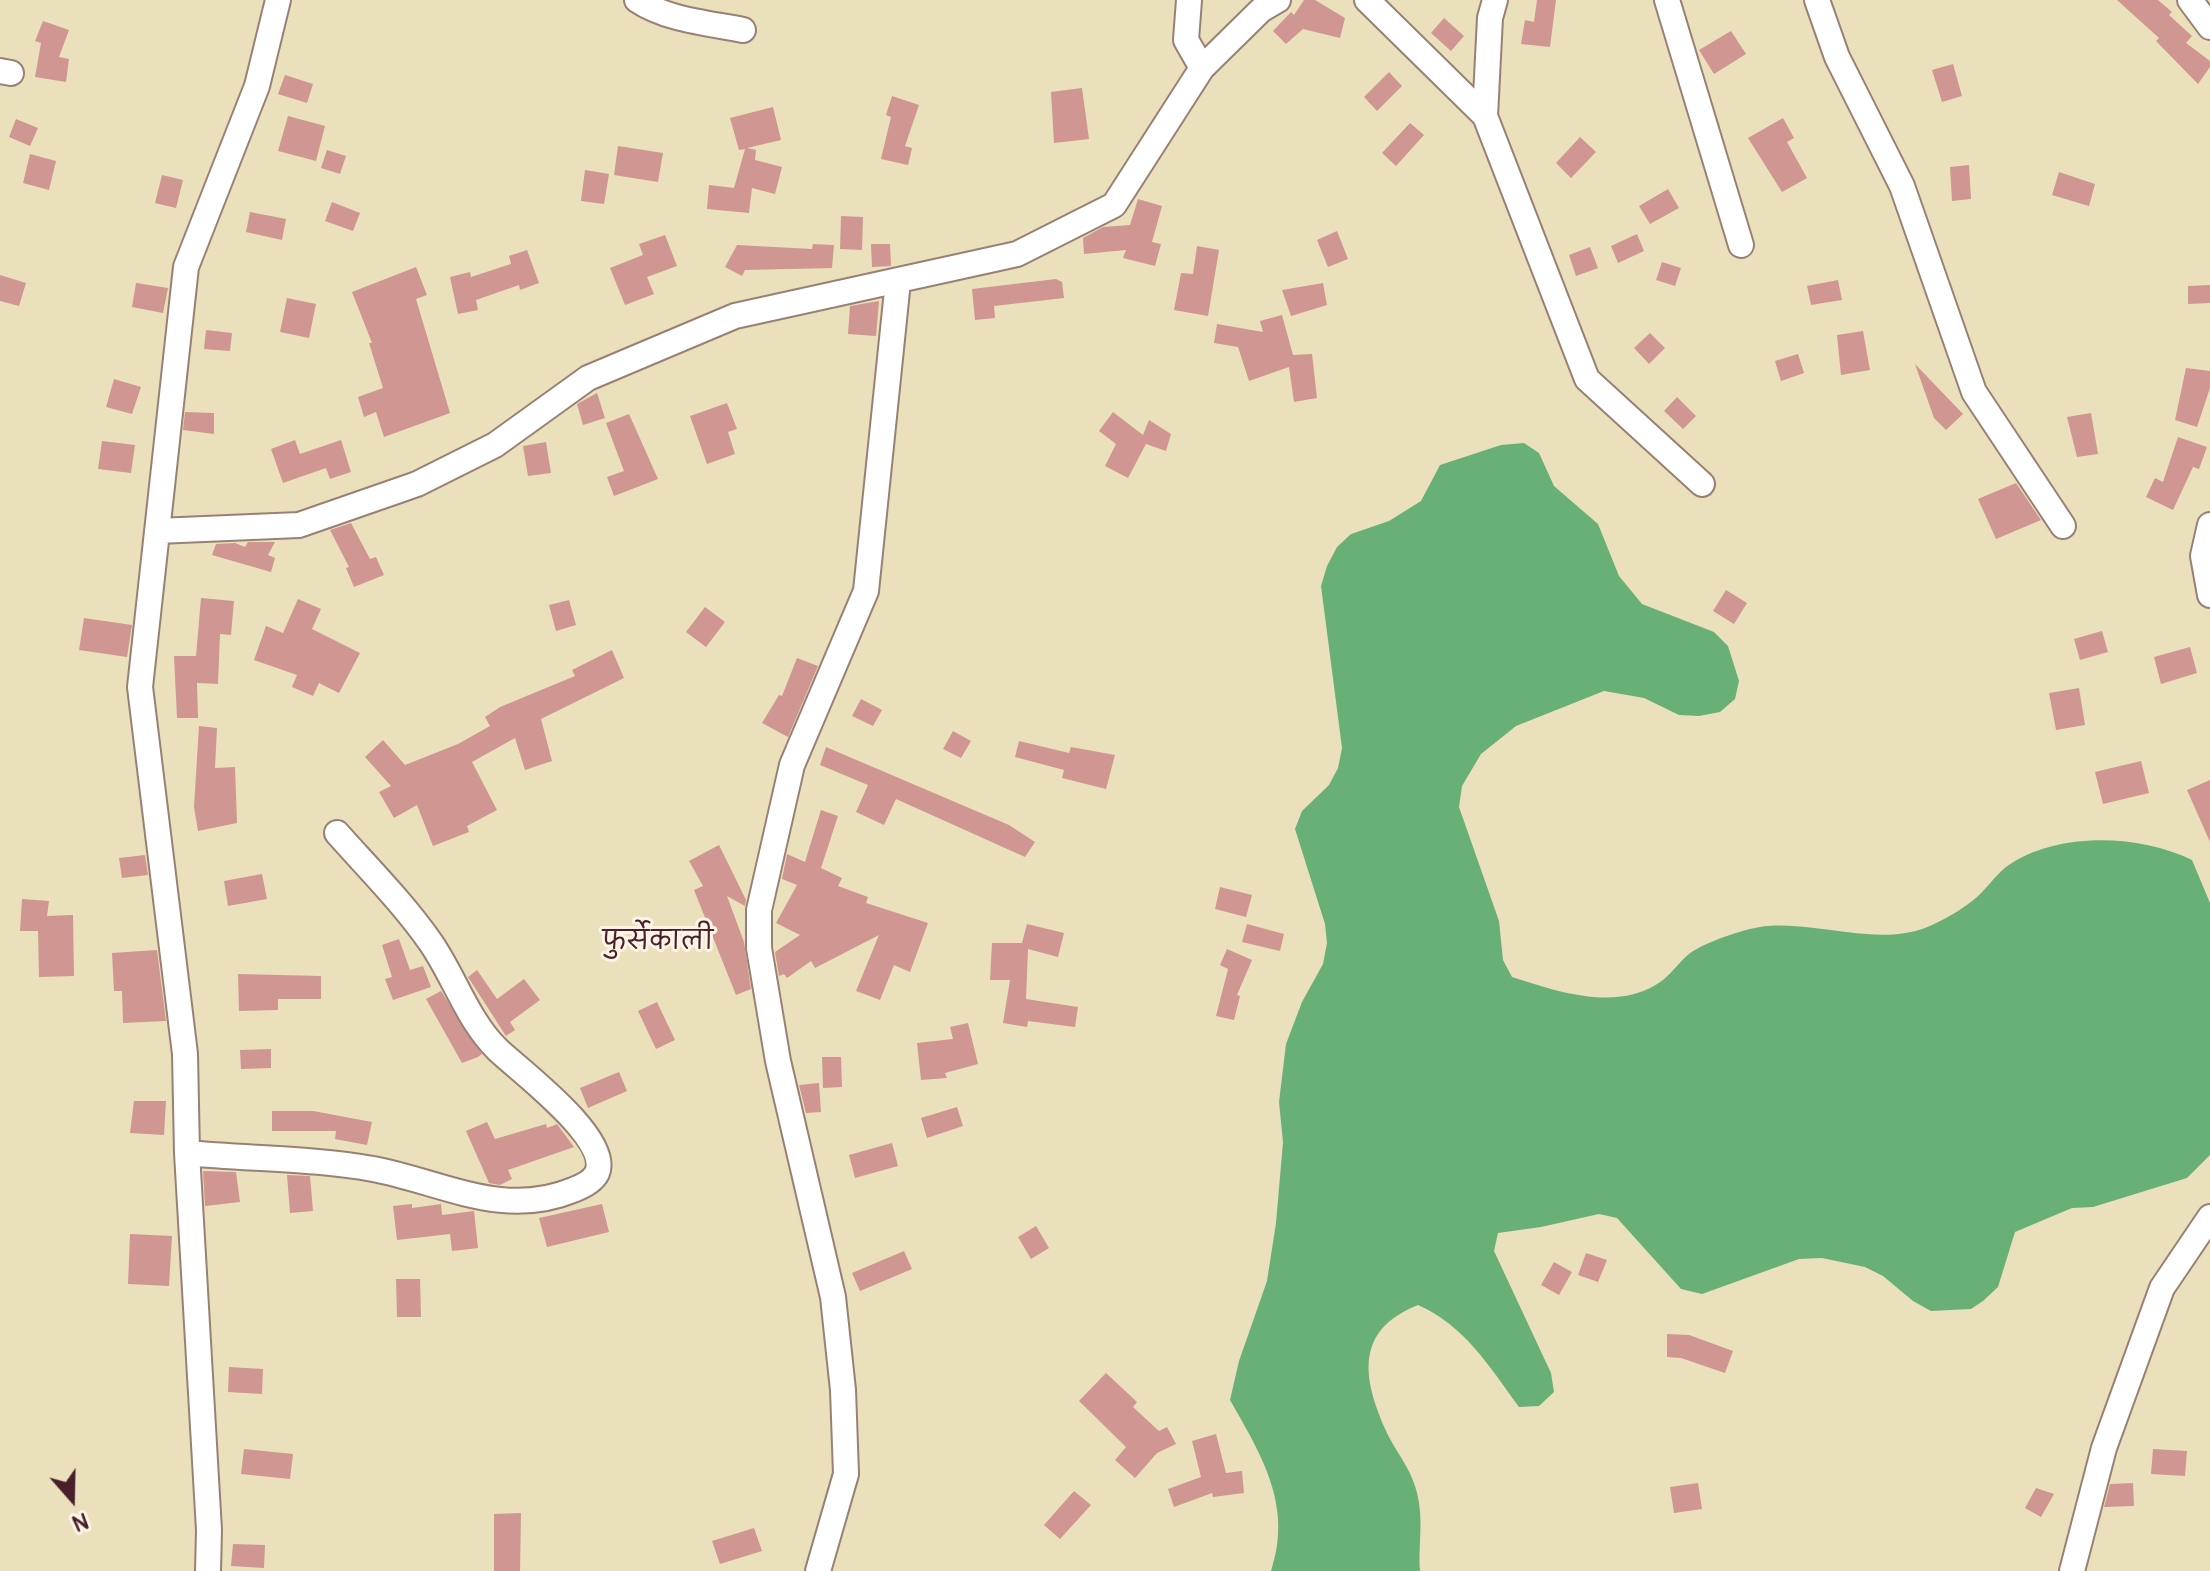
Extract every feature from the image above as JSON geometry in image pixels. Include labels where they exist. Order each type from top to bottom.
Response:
[{"type":"street","points":[[208,1571],[209,1530],[187,1153],[185,1054],[140,687],[186,267],[257,86],[278,0]]},
{"type":"street","points":[[637,0],[649,8],[743,30]]},
{"type":"street","points":[[1189,0],[1186,40],[1202,68]]},
{"type":"street","points":[[157,531],[299,525],[417,484],[495,445],[588,378],[720,322],[1017,254],[1114,205],[1202,68],[1261,10],[1278,0]]},
{"type":"street","points":[[1367,0],[1485,116]]},
{"type":"street","points":[[1495,0],[1490,18],[1485,116],[1587,379],[1702,484]]},
{"type":"street","points":[[1667,0],[1741,245]]},
{"type":"street","points":[[1817,0],[1837,57],[1902,186],[1974,392],[2063,526]]},
{"type":"street","points":[[2190,0],[2210,27]]},
{"type":"street","points":[[818,1571],[846,1474],[843,1390],[833,1297],[770,1015],[759,948],[759,910],[792,765],[866,591],[898,281]]},
{"type":"street","points":[[2210,525],[2203,556],[2210,595]]},
{"type":"street","points":[[187,1153],[374,1169],[445,1190],[506,1203],[558,1196],[584,1185],[597,1173],[598,1159],[592,1143],[542,1089],[490,1041],[431,943],[337,833]]},
{"type":"street","points":[[2072,1571],[2104,1448],[2162,1288],[2210,1217]]},
{"type":"green space","points":[[1524,443],[1539,453],[1554,486],[1598,524],[1619,576],[1642,604],[1714,632],[1728,646],[1739,681],[1735,699],[1720,712],[1699,716],[1679,715],[1644,698],[1604,691],[1516,726],[1481,754],[1462,786],[1459,807],[1499,921],[1503,960],[1512,977],[1569,993],[1608,998],[1627,996],[1663,980],[1696,949],[1739,932],[1787,926],[1867,934],[1906,933],[1952,915],[1977,897],[2006,867],[2048,847],[2098,840],[2148,845],[2192,860],[2210,903],[2210,1155],[2187,1178],[2093,1207],[2072,1208],[2015,1232],[1998,1287],[1971,1309],[1931,1311],[1913,1301],[1883,1276],[1865,1267],[1822,1258],[1799,1259],[1702,1294],[1681,1289],[1617,1218],[1599,1214],[1498,1233],[1494,1251],[1551,1373],[1554,1392],[1539,1406],[1519,1407],[1475,1348],[1449,1324],[1418,1305],[1397,1316],[1382,1329],[1373,1344],[1369,1378],[1380,1417],[1410,1473],[1418,1497],[1420,1571],[1271,1571],[1278,1525],[1271,1482],[1230,1400],[1239,1361],[1267,1281],[1283,1142],[1279,1102],[1286,1044],[1302,1002],[1323,964],[1327,943],[1325,924],[1295,829],[1302,811],[1329,785],[1338,768],[1342,748],[1321,586],[1337,547],[1351,534],[1389,521],[1421,501],[1440,465],[1501,445]]},
{"type":"building","points":[[1304,0],[1315,0],[1345,18],[1340,38],[1303,29],[1286,44],[1273,31],[1291,12],[1294,15]]},
{"type":"building","points":[[1537,0],[1556,0],[1550,47],[1521,44],[1525,20],[1534,22]]},
{"type":"building","points":[[2117,0],[2158,0],[2172,12],[2169,15],[2192,36],[2186,43],[2210,61],[2210,67],[2198,84],[2156,41],[2159,38]]},
{"type":"building","points":[[1444,18],[1464,36],[1451,51],[1431,33]]},
{"type":"building","points":[[43,21],[69,30],[59,57],[69,59],[66,82],[35,77],[41,43],[35,41]]},
{"type":"building","points":[[1731,31],[1746,54],[1714,74],[1699,50]]},
{"type":"building","points":[[1953,64],[1962,96],[1942,102],[1932,70]]},
{"type":"building","points":[[1389,72],[1402,86],[1377,111],[1364,97]]},
{"type":"building","points":[[285,75],[313,84],[307,103],[278,94]]},
{"type":"building","points":[[1082,88],[1089,139],[1054,143],[1051,92]]},
{"type":"building","points":[[892,96],[919,105],[905,146],[912,148],[908,165],[881,159],[891,117],[886,115]]},
{"type":"building","points":[[773,107],[781,140],[747,148],[756,150],[755,160],[782,167],[775,194],[752,188],[749,213],[707,209],[709,185],[734,188],[745,149],[739,150],[730,118]]},
{"type":"building","points":[[288,116],[325,126],[316,161],[278,151]]},
{"type":"building","points":[[1783,118],[1794,138],[1787,142],[1807,178],[1782,192],[1748,138]]},
{"type":"building","points":[[16,119],[38,128],[30,146],[9,137]]},
{"type":"building","points":[[1410,123],[1424,135],[1396,166],[1382,153]]},
{"type":"building","points":[[1580,137],[1596,152],[1571,178],[1556,163]]},
{"type":"building","points":[[618,146],[663,153],[658,182],[614,175]]},
{"type":"building","points":[[327,150],[346,156],[340,174],[321,168]]},
{"type":"building","points":[[30,154],[56,161],[49,190],[23,183]]},
{"type":"building","points":[[1969,165],[1971,199],[1952,201],[1950,167]]},
{"type":"building","points":[[585,170],[609,174],[604,204],[581,201]]},
{"type":"building","points":[[2059,172],[2095,184],[2089,206],[2052,195]]},
{"type":"building","points":[[162,175],[183,180],[176,208],[155,203]]},
{"type":"building","points":[[1668,189],[1679,208],[1650,224],[1639,206]]},
{"type":"building","points":[[1138,199],[1162,206],[1152,242],[1161,244],[1155,266],[1123,258],[1126,250],[1084,254],[1083,238],[1103,227],[1130,225]]},
{"type":"building","points":[[332,202],[360,213],[353,231],[325,221]]},
{"type":"building","points":[[250,212],[286,219],[282,240],[246,232]]},
{"type":"building","points":[[841,216],[863,217],[862,250],[840,249]]},
{"type":"building","points":[[1337,231],[1348,259],[1328,267],[1317,240]]},
{"type":"building","points":[[1637,234],[1644,251],[1618,263],[1611,246]]},
{"type":"building","points":[[665,235],[677,266],[647,277],[654,294],[625,305],[610,268],[643,255],[639,244]]},
{"type":"building","points":[[813,244],[834,245],[832,268],[745,270],[742,276],[725,267],[737,245],[812,249]]},
{"type":"building","points":[[871,244],[890,244],[891,266],[872,267]]},
{"type":"building","points":[[1197,246],[1219,250],[1208,316],[1174,310],[1181,273],[1193,274]]},
{"type":"building","points":[[1590,247],[1598,268],[1576,276],[1569,255]]},
{"type":"building","points":[[527,250],[539,283],[520,290],[519,285],[476,300],[478,310],[458,314],[450,277],[470,272],[471,277],[511,264],[509,256]]},
{"type":"building","points":[[1662,262],[1681,268],[1675,286],[1656,280]]},
{"type":"building","points":[[416,267],[427,295],[416,299],[450,413],[384,437],[376,412],[364,417],[358,397],[383,388],[369,343],[372,343],[352,292]]},
{"type":"building","points":[[0,275],[26,283],[19,306],[0,301]]},
{"type":"building","points":[[1056,279],[1062,282],[1064,298],[994,306],[995,318],[975,320],[972,289]]},
{"type":"building","points":[[1838,280],[1842,300],[1811,305],[1807,286]]},
{"type":"building","points":[[136,283],[168,288],[163,313],[132,307]]},
{"type":"building","points":[[1323,283],[1327,305],[1291,316],[1282,290]]},
{"type":"building","points":[[2210,285],[2210,303],[2188,304],[2188,286]]},
{"type":"building","points":[[287,298],[316,304],[309,338],[280,332]]},
{"type":"building","points":[[879,301],[876,336],[848,334],[850,306]]},
{"type":"building","points":[[1282,315],[1293,355],[1312,354],[1317,398],[1294,402],[1289,367],[1249,381],[1238,347],[1214,343],[1217,324],[1263,332],[1260,321]]},
{"type":"building","points":[[206,330],[232,333],[230,351],[204,349]]},
{"type":"building","points":[[1863,331],[1870,370],[1841,375],[1837,335]]},
{"type":"building","points":[[1650,333],[1665,348],[1649,364],[1634,348]]},
{"type":"building","points":[[1798,354],[1804,373],[1781,381],[1775,361]]},
{"type":"building","points":[[1915,364],[1963,414],[1946,430],[1934,418]]},
{"type":"building","points":[[2186,368],[2210,371],[2210,388],[2197,427],[2175,420]]},
{"type":"building","points":[[114,379],[141,387],[132,414],[106,407]]},
{"type":"building","points":[[597,393],[605,418],[583,425],[577,404]]},
{"type":"building","points":[[1677,397],[1696,416],[1683,429],[1664,411]]},
{"type":"building","points":[[727,403],[737,429],[728,432],[735,454],[707,464],[690,416]]},
{"type":"building","points":[[185,412],[214,413],[214,434],[183,430]]},
{"type":"building","points":[[1113,412],[1143,435],[1149,420],[1171,434],[1166,451],[1146,444],[1128,478],[1105,466],[1116,444],[1099,431]]},
{"type":"building","points":[[2091,413],[2098,454],[2077,457],[2067,417]]},
{"type":"building","points":[[629,414],[658,479],[614,496],[607,477],[624,471],[606,423]]},
{"type":"building","points":[[2178,437],[2207,447],[2199,469],[2193,467],[2173,510],[2146,497],[2155,478],[2163,482]]},
{"type":"building","points":[[295,440],[300,454],[341,440],[351,472],[330,479],[326,468],[283,483],[271,449]]},
{"type":"building","points":[[102,441],[135,445],[131,473],[98,469]]},
{"type":"building","points":[[546,442],[551,473],[528,476],[523,446]]},
{"type":"building","points":[[2016,483],[2041,520],[1996,539],[1978,499]]},
{"type":"building","points":[[351,523],[370,559],[376,557],[384,575],[354,587],[346,568],[349,567],[330,530]]},
{"type":"building","points":[[248,542],[275,542],[268,555],[275,558],[271,572],[212,555],[216,544],[235,543],[245,547]]},
{"type":"building","points":[[1726,590],[1747,603],[1734,624],[1713,611]]},
{"type":"building","points":[[201,598],[234,601],[231,635],[220,634],[218,684],[197,683],[198,718],[177,718],[174,656],[196,656]]},
{"type":"building","points":[[298,599],[321,609],[312,629],[360,653],[339,693],[319,683],[313,696],[292,687],[297,675],[254,660],[266,626],[283,633]]},
{"type":"building","points":[[569,600],[576,625],[556,631],[549,605]]},
{"type":"building","points":[[705,607],[725,622],[706,647],[686,632]]},
{"type":"building","points":[[84,618],[132,625],[127,657],[79,650]]},
{"type":"building","points":[[2102,631],[2108,652],[2080,660],[2074,639]]},
{"type":"building","points":[[2190,647],[2197,673],[2161,684],[2154,657]]},
{"type":"building","points":[[612,650],[624,678],[541,719],[552,761],[525,770],[515,738],[472,762],[497,810],[467,826],[469,832],[433,846],[417,805],[394,818],[379,792],[391,786],[365,757],[383,740],[405,765],[458,744],[490,726],[485,717],[500,707],[575,676],[572,670]]},
{"type":"building","points":[[797,658],[818,666],[788,737],[762,723],[779,695],[782,696]]},
{"type":"building","points":[[2079,688],[2085,725],[2056,730],[2049,693]]},
{"type":"building","points":[[861,699],[882,710],[873,726],[852,716]]},
{"type":"building","points":[[199,726],[217,728],[215,768],[235,767],[237,823],[198,831],[194,807]]},
{"type":"building","points":[[953,731],[971,741],[961,758],[943,749]]},
{"type":"building","points":[[1019,741],[1069,753],[1071,747],[1115,755],[1106,789],[1062,778],[1064,770],[1015,757]]},
{"type":"building","points":[[826,747],[1009,825],[1035,842],[1025,857],[896,799],[884,825],[856,812],[868,785],[820,765]]},
{"type":"building","points":[[2141,761],[2149,793],[2103,804],[2095,772]]},
{"type":"building","points":[[2210,780],[2210,842],[2187,790]]},
{"type":"building","points":[[821,810],[838,816],[821,868],[842,878],[838,886],[868,897],[866,903],[928,923],[910,972],[894,965],[880,1000],[856,991],[879,935],[815,968],[811,961],[787,978],[784,974],[779,976],[775,952],[800,935],[776,923],[797,885],[782,879],[787,854],[805,862]]},
{"type":"building","points":[[719,845],[746,900],[745,906],[727,896],[744,942],[751,989],[736,995],[694,890],[703,886],[689,861]]},
{"type":"building","points":[[145,855],[148,875],[122,878],[119,858]]},
{"type":"building","points":[[262,874],[267,899],[228,906],[224,881]]},
{"type":"building","points":[[1220,887],[1252,895],[1246,917],[1215,909]]},
{"type":"building","points":[[22,899],[49,901],[47,916],[73,915],[74,976],[39,977],[38,931],[20,931]]},
{"type":"building","points":[[1027,924],[1064,933],[1058,957],[1028,949],[1026,999],[1078,1007],[1075,1027],[1028,1021],[1027,1027],[1003,1023],[1010,980],[990,980],[992,943],[1022,943]]},
{"type":"building","points":[[1247,924],[1284,934],[1280,951],[1242,942]]},
{"type":"building","points":[[399,939],[410,970],[423,966],[431,987],[393,1000],[385,979],[392,977],[382,945]]},
{"type":"building","points":[[1227,949],[1252,960],[1237,995],[1240,996],[1234,1020],[1216,1016],[1228,969],[1220,965]]},
{"type":"building","points":[[157,950],[166,1021],[123,1023],[122,991],[114,991],[112,953]]},
{"type":"building","points":[[477,970],[497,999],[524,979],[540,1000],[510,1022],[515,1030],[506,1036],[468,977]]},
{"type":"building","points":[[238,974],[321,976],[321,999],[278,999],[278,1010],[239,1011]]},
{"type":"building","points":[[441,991],[482,1054],[478,1057],[462,1063],[426,999]]},
{"type":"building","points":[[657,1002],[675,1040],[656,1049],[638,1011]]},
{"type":"building","points":[[968,1023],[978,1064],[945,1073],[947,1078],[921,1080],[917,1043],[953,1039],[950,1027]]},
{"type":"building","points":[[271,1049],[271,1068],[241,1069],[240,1050]]},
{"type":"building","points":[[822,1057],[841,1057],[842,1087],[823,1088]]},
{"type":"building","points":[[619,1072],[627,1091],[588,1108],[580,1088]]},
{"type":"building","points":[[819,1083],[821,1112],[806,1113],[799,1085]]},
{"type":"building","points":[[134,1101],[166,1101],[164,1135],[130,1133]]},
{"type":"building","points":[[957,1107],[963,1126],[927,1138],[921,1118]]},
{"type":"building","points":[[272,1111],[313,1111],[372,1122],[367,1145],[335,1139],[336,1131],[272,1131]]},
{"type":"building","points":[[487,1122],[495,1139],[546,1124],[547,1128],[557,1124],[574,1147],[508,1170],[512,1179],[500,1185],[489,1183],[466,1131]]},
{"type":"building","points":[[892,1143],[898,1166],[855,1178],[849,1155]]},
{"type":"building","points":[[203,1171],[236,1172],[240,1202],[205,1206]]},
{"type":"building","points":[[287,1175],[310,1176],[313,1211],[290,1213]]},
{"type":"building","points":[[412,1204],[412,1208],[441,1204],[442,1215],[474,1211],[478,1248],[452,1251],[450,1234],[397,1240],[393,1206]]},
{"type":"building","points":[[602,1204],[609,1232],[547,1247],[539,1218]]},
{"type":"building","points":[[1036,1226],[1049,1248],[1031,1259],[1018,1237]]},
{"type":"building","points":[[130,1234],[172,1236],[169,1286],[128,1284]]},
{"type":"building","points":[[904,1251],[912,1269],[860,1291],[852,1273]]},
{"type":"building","points":[[1586,1253],[1607,1260],[1598,1282],[1578,1275]]},
{"type":"building","points":[[1554,1262],[1572,1272],[1559,1295],[1541,1285]]},
{"type":"building","points":[[396,1279],[420,1279],[421,1317],[397,1317]]},
{"type":"building","points":[[1667,1334],[1689,1335],[1733,1351],[1725,1373],[1681,1358],[1667,1357]]},
{"type":"building","points":[[229,1367],[263,1369],[262,1394],[228,1392]]},
{"type":"building","points":[[1106,1373],[1137,1402],[1133,1407],[1159,1431],[1167,1427],[1176,1444],[1157,1453],[1135,1478],[1115,1460],[1126,1447],[1079,1401]]},
{"type":"building","points":[[1216,1434],[1226,1473],[1242,1471],[1244,1493],[1213,1497],[1212,1493],[1174,1507],[1168,1489],[1201,1477],[1192,1441]]},
{"type":"building","points":[[244,1449],[293,1454],[290,1479],[241,1474]]},
{"type":"building","points":[[2153,1449],[2187,1451],[2185,1476],[2151,1474]]},
{"type":"building","points":[[1698,1483],[1702,1509],[1674,1513],[1670,1487]]},
{"type":"building","points":[[2133,1483],[2134,1506],[2104,1507],[2110,1484]]},
{"type":"building","points":[[2036,1488],[2054,1494],[2041,1517],[2025,1508]]},
{"type":"building","points":[[1074,1491],[1091,1505],[1060,1539],[1044,1525]]},
{"type":"building","points":[[521,1513],[520,1571],[494,1571],[494,1514]]},
{"type":"building","points":[[754,1528],[762,1551],[720,1564],[712,1541]]},
{"type":"building","points":[[233,1544],[265,1545],[264,1568],[231,1566]]},
{"type":"district","name":"फुर्सेकाली","points":[[658,942]]}]
